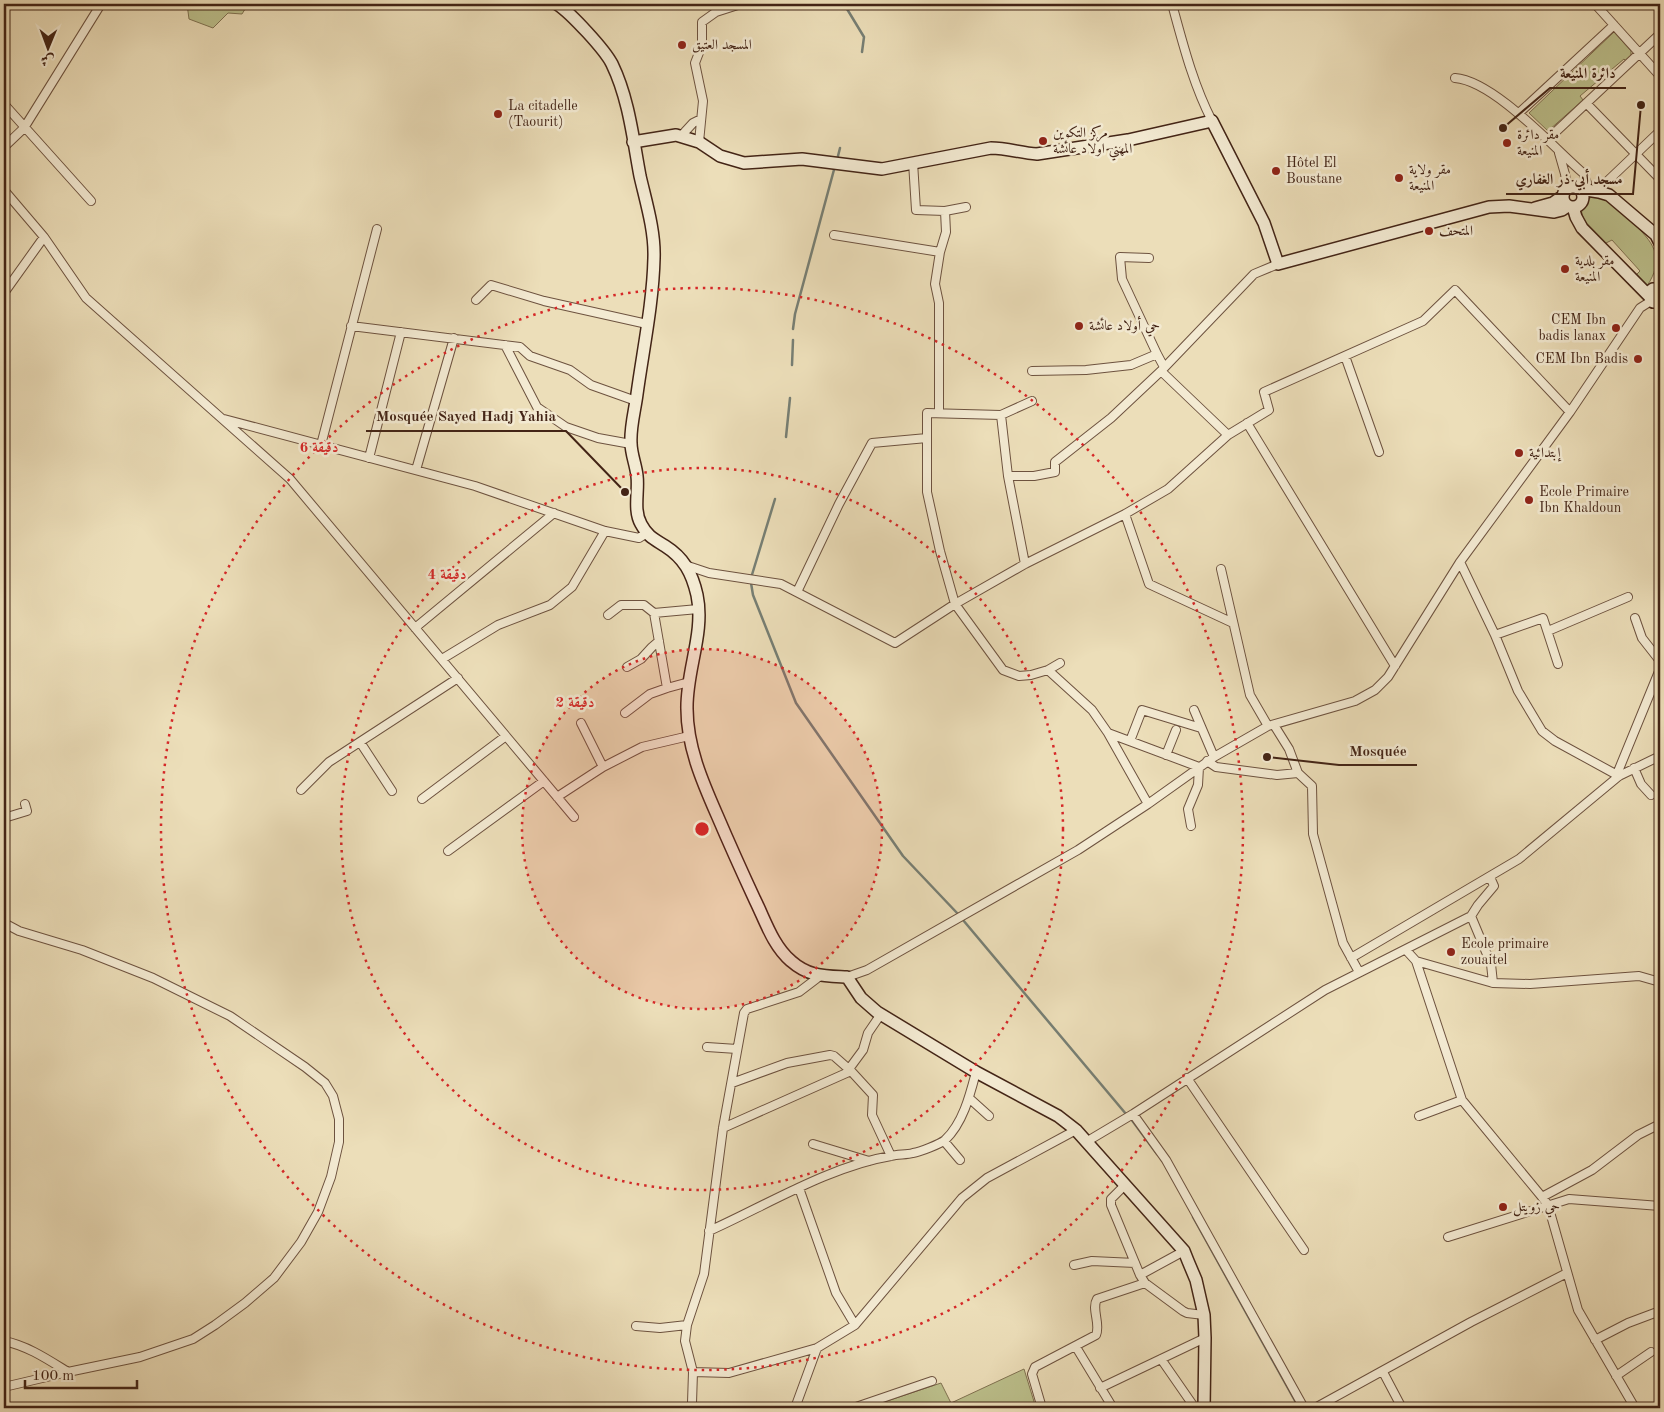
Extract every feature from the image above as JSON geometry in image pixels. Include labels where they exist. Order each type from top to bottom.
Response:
[{"type":"street","points":[[4,147],[24,128],[101,4]]},
{"type":"street","points":[[557,4],[606,53],[624,94],[652,230],[654,256],[647,324],[630,444],[637,476],[639,521],[655,541],[663,544],[688,566],[697,597],[696,641],[687,708],[689,736],[703,782],[737,861],[780,951],[793,963],[810,973],[820,976],[847,977],[868,970],[1078,850],[1148,804],[1211,759],[1271,725],[1338,707],[1366,696],[1375,690],[1388,677],[1460,562],[1570,412],[1640,308],[1654,302]]},
{"type":"street","points":[[700,142],[703,101],[695,64],[702,45],[702,22],[716,12],[741,4]]},
{"type":"street","points":[[1172,4],[1200,100],[1264,223],[1278,264]]},
{"type":"street","points":[[1607,4],[1598,7],[1660,76]]},
{"type":"street","points":[[1519,114],[1614,24]]},
{"type":"street","points":[[1547,140],[1660,34]]},
{"type":"street","points":[[1455,78],[1471,81],[1519,114],[1582,173],[1586,179],[1587,191]]},
{"type":"street","points":[[4,104],[91,201]]},
{"type":"street","points":[[1586,104],[1660,179]]},
{"type":"street","points":[[680,136],[701,118]]},
{"type":"street","points":[[633,142],[676,135],[700,142],[720,156],[744,164],[802,160],[882,169],[991,148],[1003,148],[1024,154],[1037,154],[1128,140],[1212,121]]},
{"type":"street","points":[[1568,199],[1577,206],[1582,202],[1587,191],[1635,155],[1660,133]]},
{"type":"street","points":[[1558,152],[1564,166],[1568,199],[1582,228],[1654,302]]},
{"type":"street","points":[[913,162],[916,210],[945,211],[966,207]]},
{"type":"street","points":[[1008,476],[1034,476],[1055,472],[1054,462],[1111,418],[1162,369],[1254,274],[1278,264],[1489,207],[1509,206],[1554,212],[1562,210],[1574,186],[1587,191],[1608,195],[1659,236]]},
{"type":"street","points":[[5,193],[44,237],[86,298],[290,479],[574,817]]},
{"type":"street","points":[[939,414],[939,303],[935,284],[940,252],[946,232],[945,211]]},
{"type":"street","points":[[321,445],[377,229]]},
{"type":"street","points":[[834,235],[940,252]]},
{"type":"street","points":[[4,293],[44,237]]},
{"type":"street","points":[[1149,258],[1120,257],[1122,279],[1157,354],[1162,369],[1228,435]]},
{"type":"street","points":[[476,300],[491,285],[544,301],[647,324]]},
{"type":"street","points":[[1654,302],[1649,292],[1653,289],[1660,290]]},
{"type":"street","points":[[688,566],[725,576],[781,584],[895,643],[954,604],[1024,564],[1125,514],[1168,489],[1228,435],[1269,410],[1264,392],[1423,321],[1455,290],[1570,412]]},
{"type":"street","points":[[351,326],[520,347],[530,356],[570,370],[591,385],[636,401]]},
{"type":"street","points":[[369,458],[401,332]]},
{"type":"street","points":[[416,470],[454,338]]},
{"type":"street","points":[[505,345],[537,407],[566,426],[598,438],[630,444]]},
{"type":"street","points":[[1032,371],[1086,370],[1131,365],[1157,354]]},
{"type":"street","points":[[1345,356],[1380,452]]},
{"type":"street","points":[[1032,401],[1001,415],[927,413],[928,492],[940,551],[954,604],[1003,670],[1019,676],[1031,675],[1048,670],[1060,663]]},
{"type":"street","points":[[1001,415],[1008,476],[1024,564]]},
{"type":"street","points":[[222,418],[475,486],[605,531],[640,538],[647,533]]},
{"type":"street","points":[[1247,423],[1395,666]]},
{"type":"street","points":[[797,592],[839,504],[872,443],[928,438]]},
{"type":"street","points":[[415,628],[554,513]]},
{"type":"street","points":[[1125,514],[1149,584],[1233,623]]},
{"type":"street","points":[[442,659],[498,626],[550,605],[572,587],[605,531]]},
{"type":"street","points":[[1460,562],[1495,635],[1518,691],[1542,731],[1555,741],[1618,774]]},
{"type":"street","points":[[1221,569],[1250,695],[1289,749],[1298,773],[1312,786],[1313,834],[1343,943],[1359,972]]},
{"type":"street","points":[[1548,631],[1628,597]]},
{"type":"street","points":[[608,615],[621,605],[644,605],[654,613],[667,688]]},
{"type":"street","points":[[654,613],[698,609]]},
{"type":"street","points":[[1495,635],[1543,618],[1558,664]]},
{"type":"street","points":[[1635,618],[1642,638],[1660,660]]},
{"type":"street","points":[[627,668],[641,660],[652,646],[659,641]]},
{"type":"street","points":[[1618,774],[1660,669]]},
{"type":"street","points":[[1048,670],[1092,710],[1108,733],[1148,804]]},
{"type":"street","points":[[302,790],[329,762],[458,678]]},
{"type":"street","points":[[625,713],[650,694],[689,682]]},
{"type":"street","points":[[1130,741],[1142,710],[1201,728]]},
{"type":"street","points":[[1194,710],[1211,759],[1216,767],[1277,775],[1298,773]]},
{"type":"street","points":[[581,723],[604,767]]},
{"type":"street","points":[[1166,755],[1176,730]]},
{"type":"street","points":[[1108,733],[1199,767]]},
{"type":"street","points":[[422,799],[506,736]]},
{"type":"street","points":[[557,797],[604,767],[642,747],[689,736]]},
{"type":"street","points":[[360,742],[392,791]]},
{"type":"street","points":[[1351,958],[1518,859],[1618,774],[1660,756]]},
{"type":"street","points":[[1191,826],[1188,809],[1198,785],[1199,767]]},
{"type":"street","points":[[1634,768],[1641,784],[1651,795]]},
{"type":"street","points":[[448,851],[544,781]]},
{"type":"street","points":[[4,818],[27,811],[25,804]]},
{"type":"street","points":[[1086,1142],[1133,1114],[1325,990],[1472,916],[1478,905],[1494,886],[1490,877]]},
{"type":"street","points":[[1472,916],[1491,964],[1493,983]]},
{"type":"street","points":[[4,923],[19,931],[82,950],[153,978],[230,1016],[305,1067],[325,1083],[333,1096],[339,1119],[339,1142],[331,1177],[318,1212],[301,1242],[274,1278],[223,1320],[193,1339],[140,1357],[4,1387]]},
{"type":"street","points":[[1406,950],[1416,961],[1462,1100],[1548,1205],[1578,1310],[1635,1408]]},
{"type":"street","points":[[1416,961],[1493,983],[1530,984],[1639,976],[1660,982]]},
{"type":"street","points":[[694,1408],[692,1403],[692,1372],[685,1341],[687,1325],[704,1274],[723,1128],[744,1014],[747,1009],[799,992],[820,976]]},
{"type":"street","points":[[847,977],[861,998],[881,1014],[976,1072],[1058,1116],[1076,1130],[1184,1251],[1196,1280],[1204,1315],[1204,1408]]},
{"type":"street","points":[[723,1128],[850,1070],[863,1050],[868,1033],[881,1014]]},
{"type":"street","points":[[707,1047],[737,1049]]},
{"type":"street","points":[[732,1083],[787,1063],[834,1056],[873,1095],[872,1115],[891,1156]]},
{"type":"street","points":[[709,1231],[799,1188],[848,1168],[891,1156],[914,1153],[944,1141],[956,1125],[969,1098],[976,1072]]},
{"type":"street","points":[[1187,1078],[1304,1250]]},
{"type":"street","points":[[969,1098],[989,1116]]},
{"type":"street","points":[[1419,1116],[1462,1100]]},
{"type":"street","points":[[1133,1114],[1166,1160],[1304,1408]]},
{"type":"street","points":[[1542,1196],[1592,1170],[1638,1135],[1660,1124]]},
{"type":"street","points":[[692,1372],[729,1373],[817,1348],[855,1325],[962,1198],[987,1178],[1076,1130]]},
{"type":"street","points":[[944,1141],[960,1160]]},
{"type":"street","points":[[813,1144],[869,1161]]},
{"type":"street","points":[[1124,1186],[1110,1202],[1140,1275],[1145,1283],[1183,1311],[1204,1315]]},
{"type":"street","points":[[799,1188],[836,1293],[855,1325]]},
{"type":"street","points":[[1448,1237],[1570,1199],[1660,1206]]},
{"type":"street","points":[[1140,1275],[1184,1251]]},
{"type":"street","points":[[1074,1265],[1092,1261],[1135,1263]]},
{"type":"street","points":[[1315,1408],[1471,1322],[1567,1273]]},
{"type":"street","points":[[1042,1408],[1033,1378],[1032,1370],[1034,1367],[1092,1338],[1097,1332],[1095,1303],[1097,1299],[1145,1283]]},
{"type":"street","points":[[1595,1340],[1628,1323],[1660,1311]]},
{"type":"street","points":[[636,1326],[660,1328],[687,1325]]},
{"type":"street","points":[[1100,1388],[1205,1338]]},
{"type":"street","points":[[4,1341],[20,1344],[32,1349],[68,1372]]},
{"type":"street","points":[[1076,1346],[1113,1408]]},
{"type":"street","points":[[794,1408],[817,1348]]},
{"type":"street","points":[[1616,1376],[1651,1352]]},
{"type":"street","points":[[1161,1359],[1195,1408]]},
{"type":"street","points":[[1383,1372],[1402,1408]]},
{"type":"street","points":[[853,1408],[932,1381]]},
{"type":"green space","points":[[187,4],[245,4],[247,6],[242,14],[228,13],[213,28],[189,19]]},
{"type":"green space","points":[[1614,32],[1631,51],[1631,57],[1627,62],[1624,59],[1580,96],[1583,100],[1548,131],[1529,113]]},
{"type":"green space","points":[[1596,196],[1603,196],[1642,232],[1653,246],[1656,261],[1655,268],[1647,286],[1636,275],[1640,271],[1612,240],[1606,243],[1593,231],[1582,216],[1585,202]]},
{"type":"green space","points":[[1024,1369],[1036,1408],[866,1408],[941,1383],[951,1403]]},
{"type":"waterway","points":[[844,4],[864,37],[862,52]]},
{"type":"waterway","points":[[837,160],[840,148]]},
{"type":"waterway","points":[[793,329],[795,314],[835,166]]},
{"type":"waterway","points":[[792,365],[793,340]]},
{"type":"waterway","points":[[786,437],[790,398]]},
{"type":"waterway","points":[[751,578],[775,499]]},
{"type":"waterway","points":[[751,583],[753,595],[796,703],[903,856],[958,914]]},
{"type":"waterway","points":[[963,920],[1126,1114]]},
{"type":"waterway","points":[[1131,1119],[1157,1154]]},
{"type":"waterway","points":[[1193,1217],[1299,1408]]},
{"type":"place","name":"المسجد العتيق","points":[[682,45]]},
{"type":"place","name":"مسجد أبي ذر الغفاري","points":[[1641,105]]},
{"type":"place","name":"La citadelle (Taourit)","points":[[498,114]]},
{"type":"place","name":"دائرة المنيعة","points":[[1503,128]]},
{"type":"place","name":"مركز التكوين المهني اولاد عائشة","points":[[1043,141]]},
{"type":"place","name":"مقر دائرة المنيعة","points":[[1507,143]]},
{"type":"place","name":"Hôtel El Boustane","points":[[1276,171]]},
{"type":"place","name":"مقر ولاية المنيعة","points":[[1399,178]]},
{"type":"place","name":"المتحف","points":[[1429,231]]},
{"type":"place","name":"مقر بلدية المنيعة","points":[[1565,269]]},
{"type":"place","name":"حي أولاد عائشة","points":[[1079,326]]},
{"type":"place","name":"CEM Ibn badis lanax","points":[[1616,328]]},
{"type":"place","name":"CEM Ibn Badis","points":[[1638,359]]},
{"type":"place","name":"إبتدائية","points":[[1519,453]]},
{"type":"place","name":"Mosquée Sayed Hadj Yahia","points":[[625,492]]},
{"type":"place","name":"Ecole Primaire Ibn Khaldoun","points":[[1529,500]]},
{"type":"place","name":"Mosquée","points":[[1267,757]]},
{"type":"place","name":"Ecole primaire zouaitel","points":[[1451,952]]},
{"type":"place","name":"حي زويتل","points":[[1503,1207]]}]
